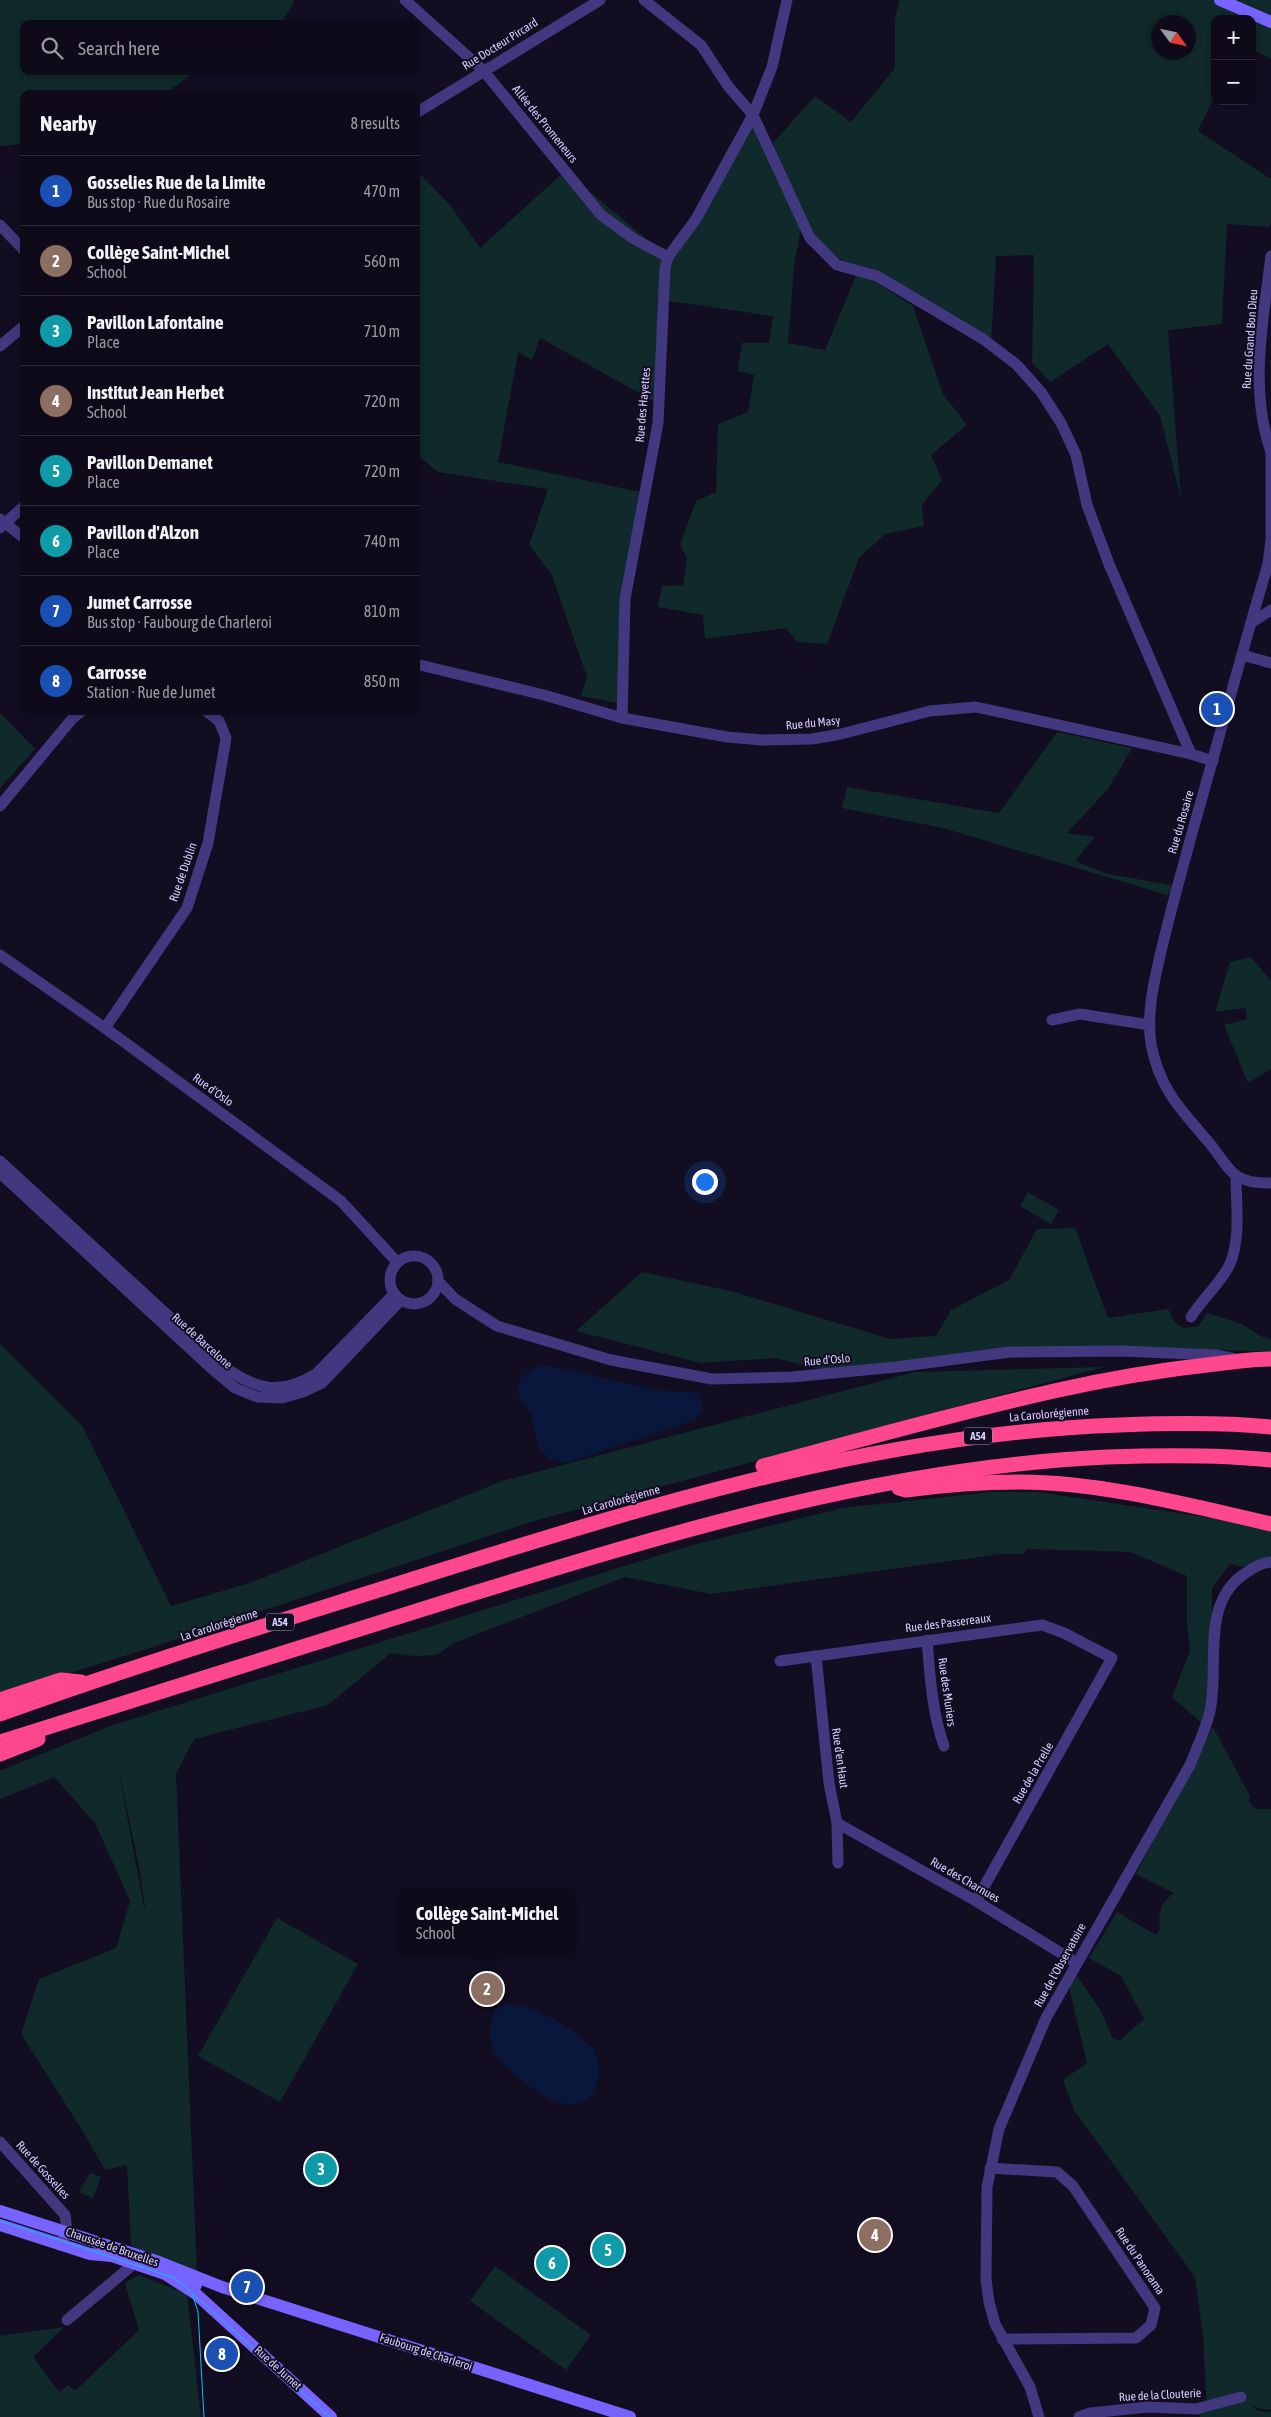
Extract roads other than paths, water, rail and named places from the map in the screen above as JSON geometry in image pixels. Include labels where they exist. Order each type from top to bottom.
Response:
[{"type":"highway","points":[[691,1495],[719,1479],[1012,1400],[1149,1372],[1222,1364],[1239,1360],[1271,1359]]},
{"type":"highway","name":"La Carolorégienne","points":[[0,1714],[88,1682],[571,1530],[691,1495],[849,1458],[962,1438],[1061,1427],[1154,1424],[1271,1428]]},
{"type":"highway","name":"A54","points":[[0,1742],[570,1564],[700,1526],[795,1502],[972,1468],[1063,1459],[1162,1455],[1271,1460]]},
{"type":"highway","points":[[884,1484],[906,1490],[969,1483],[1021,1482],[1062,1484],[1166,1501],[1271,1524]]},
{"type":"highway","points":[[0,1700],[61,1680],[88,1682]]},
{"type":"highway","points":[[0,1754],[37,1740],[59,1724]]},
{"type":"main road","points":[[1220,0],[1271,22]]},
{"type":"main road","name":"Chaussée de Bruxelles","points":[[0,2211],[67,2231],[134,2259],[174,2278],[205,2302]]},
{"type":"main road","name":"Chaussée de Bruxelles","points":[[0,2225],[90,2254],[134,2259],[218,2289]]},
{"type":"main road","points":[[174,2278],[218,2289]]},
{"type":"main road","points":[[205,2302],[218,2289]]},
{"type":"main road","name":"Faubourg de Charleroi","points":[[218,2289],[630,2417]]},
{"type":"main road","name":"Rue de Jumet","points":[[205,2302],[332,2417]]},
{"type":"main road","points":[[303,2316],[610,2417]]},
{"type":"street","name":"Allée des Promeneurs","points":[[405,0],[483,70],[601,215],[634,239],[668,257]]},
{"type":"street","name":"Rue Docteur Pircard","points":[[420,110],[483,70],[600,0]]},
{"type":"street","points":[[644,0],[701,45],[728,86],[753,115],[810,238],[837,265],[877,276],[983,339],[1017,365],[1040,392],[1061,423],[1076,455],[1087,505],[1109,564],[1191,754]]},
{"type":"street","name":"Rue des Hayettes","points":[[622,718],[625,599],[658,423],[665,268],[668,257],[696,219],[753,115],[772,67],[787,0]]},
{"type":"street","points":[[0,225],[20,246]]},
{"type":"street","name":"Rue du Grand Bon Dieu","points":[[1271,256],[1263,322],[1259,395],[1264,434],[1271,452]]},
{"type":"street","points":[[0,346],[20,329]]},
{"type":"street","name":"Rue du Rosaire","points":[[1236,1176],[1226,1168],[1208,1142],[1175,1105],[1156,1062],[1151,1043],[1150,1025],[1156,974],[1174,898],[1269,556],[1271,452]]},
{"type":"street","points":[[20,509],[2,523],[20,535]]},
{"type":"street","points":[[1251,623],[1271,610]]},
{"type":"street","points":[[1242,656],[1271,664]]},
{"type":"street","name":"Rue du Masy","points":[[420,665],[544,695],[622,718],[728,737],[763,740],[812,739],[841,734],[930,711],[976,708],[1191,754],[1213,761]]},
{"type":"street","points":[[0,806],[78,715]]},
{"type":"street","name":"Rue de Dublin","points":[[105,1028],[187,908],[208,843],[226,738],[219,721],[211,715]]},
{"type":"street","name":"Rue d'Oslo","points":[[0,955],[105,1028],[341,1201],[397,1262]]},
{"type":"street","points":[[1052,1020],[1080,1014],[1150,1025]]},
{"type":"street","name":"Rue de Barcelone","points":[[0,1161],[223,1366],[241,1379],[259,1387],[281,1388],[300,1384],[316,1374],[397,1297]]},
{"type":"street","name":"Rue de Barcelone","points":[[0,1173],[211,1368],[235,1388],[257,1397],[282,1398],[322,1383],[397,1297]]},
{"type":"street","points":[[1191,1317],[1229,1265],[1236,1242],[1236,1176],[1256,1183],[1271,1183]]},
{"type":"street","points":[[412,1256],[428,1260],[433,1266],[438,1281],[431,1296],[425,1301],[408,1303],[397,1297],[390,1277],[397,1262],[412,1256]]},
{"type":"street","name":"Rue d'Oslo","points":[[438,1281],[455,1299],[496,1326],[611,1360],[712,1379],[792,1377],[896,1367],[1010,1352],[1122,1351],[1216,1354],[1239,1360]]},
{"type":"street","name":"Rue de l'Observatoire","points":[[1040,2417],[1025,2378],[1002,2339],[993,2316],[986,2279],[987,2187],[999,2129],[1046,2018],[1190,1765],[1210,1710],[1216,1612],[1224,1593],[1238,1577],[1260,1563],[1271,1562]]},
{"type":"street","name":"Rue des Passereaux","points":[[780,1661],[1042,1625],[1064,1633],[1112,1658]]},
{"type":"street","name":"Rue des Muriers","points":[[927,1640],[935,1715],[944,1746]]},
{"type":"street","name":"Rue d'en Haut","points":[[816,1656],[829,1783],[837,1823],[838,1863]]},
{"type":"street","name":"Rue de la Prelle","points":[[976,1901],[1112,1658]]},
{"type":"street","name":"Rue des Charnues","points":[[837,1823],[976,1901],[1077,1963]]},
{"type":"street","name":"Rue de Gosselies","points":[[0,2142],[65,2215],[67,2231]]},
{"type":"street","name":"Rue du Panorama","points":[[990,2168],[1057,2172],[1073,2186],[1155,2308],[1151,2325],[1136,2338],[1002,2339]]},
{"type":"street","points":[[60,2244],[67,2231]]},
{"type":"street","points":[[67,2320],[130,2268],[134,2259]]},
{"type":"street","name":"Rue de la Clouterie","points":[[1079,2417],[1090,2413],[1148,2407],[1193,2413],[1241,2397]]},
{"type":"water","points":[[545,1365],[660,1391],[698,1393],[704,1409],[695,1420],[566,1463],[549,1459],[537,1445],[532,1416],[518,1394],[520,1379],[531,1370]]},
{"type":"water","points":[[505,2004],[523,2006],[551,2017],[590,2045],[595,2052],[599,2071],[596,2087],[587,2099],[572,2104],[551,2099],[527,2085],[498,2057],[491,2043],[490,2025],[494,2011]]},
{"type":"tram line","points":[[0,2221],[175,2278],[330,2417]]},
{"type":"tram line","points":[[192,2293],[198,2312],[204,2417]]},
{"type":"place","name":"Gosselies Rue de la Limite","points":[[1217,709]]},
{"type":"place","name":"Collège Saint-Michel","points":[[487,1989]]},
{"type":"place","name":"Pavillon Lafontaine","points":[[321,2169]]},
{"type":"place","name":"Institut Jean Herbet","points":[[875,2235]]},
{"type":"place","name":"Pavillon Demanet","points":[[608,2250]]},
{"type":"place","name":"Pavillon d'Alzon","points":[[552,2263]]},
{"type":"place","name":"Jumet Carrosse","points":[[247,2287]]},
{"type":"place","name":"Carrosse","points":[[222,2354]]}]
